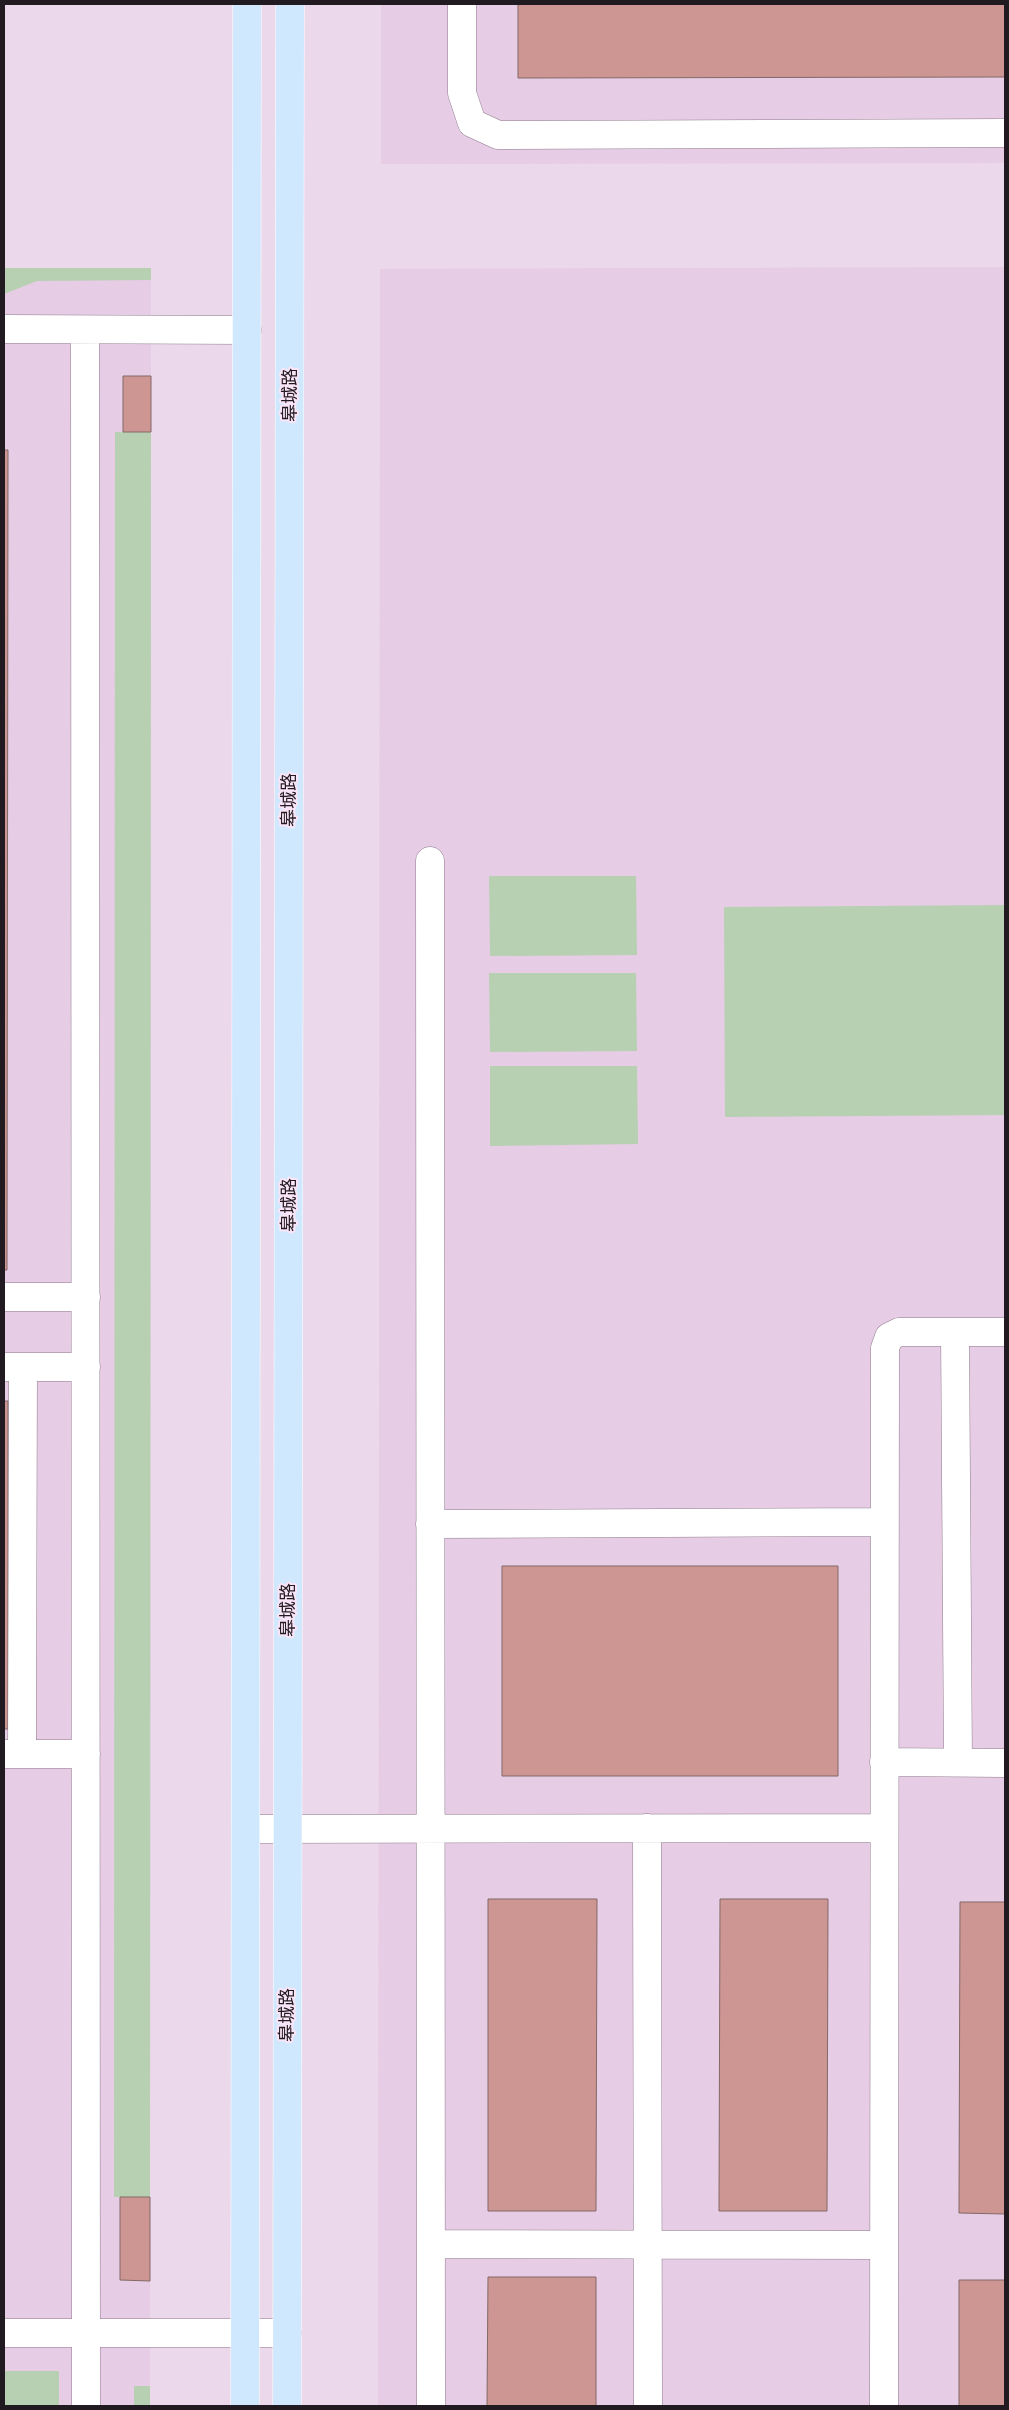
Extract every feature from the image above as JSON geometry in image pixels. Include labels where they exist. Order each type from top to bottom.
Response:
[{"type":"main road","points":[[245,2406],[247,4]]},
{"type":"main road","name":"皋城路","points":[[287,2406],[290,4]]},
{"type":"lane","points":[[462,4],[462,92],[472,123],[498,135],[1005,133]]},
{"type":"lane","points":[[4,329],[247,330]]},
{"type":"lane","points":[[85,330],[86,2406]]},
{"type":"lane","points":[[430,861],[431,2406]]},
{"type":"lane","points":[[4,1297],[86,1298]]},
{"type":"lane","points":[[884,2406],[885,1348],[889,1337],[899,1332],[1005,1332]]},
{"type":"lane","points":[[955,1332],[958,1762]]},
{"type":"lane","points":[[86,1367],[13,1367],[13,1754],[86,1754]]},
{"type":"lane","points":[[430,1524],[884,1522]]},
{"type":"lane","points":[[884,1762],[1005,1762]]},
{"type":"lane","points":[[647,1828],[648,2406]]},
{"type":"lane","points":[[246,1829],[884,1828]]},
{"type":"lane","points":[[431,2244],[884,2245]]},
{"type":"lane","points":[[4,2333],[287,2333]]},
{"type":"shaded area","points":[[381,4],[1005,4],[1005,163],[381,164]]},
{"type":"shaded area","points":[[1005,267],[1005,2406],[378,2406],[380,269]]},
{"type":"shaded area","points":[[4,268],[151,268],[150,2406],[4,2406]]},
{"type":"green space","points":[[4,268],[151,268],[151,280],[37,281],[4,294]]},
{"type":"green space","points":[[115,432],[151,432],[150,2197],[114,2197]]},
{"type":"green space","points":[[489,876],[636,876],[637,955],[490,956]]},
{"type":"green space","points":[[1005,905],[1005,1115],[725,1117],[724,907]]},
{"type":"green space","points":[[489,973],[636,973],[637,1051],[490,1052]]},
{"type":"green space","points":[[490,1066],[637,1066],[638,1144],[490,1146]]},
{"type":"green space","points":[[4,2371],[59,2371],[59,2406],[4,2406]]},
{"type":"green space","points":[[134,2386],[150,2386],[150,2406],[134,2406]]},
{"type":"building","points":[[518,4],[1005,4],[1005,77],[518,78]]},
{"type":"building","points":[[123,376],[151,376],[151,432],[123,432]]},
{"type":"building","points":[[4,450],[8,450],[7,1270],[4,1270]]},
{"type":"building","points":[[4,1401],[8,1401],[8,1729],[4,1729]]},
{"type":"building","points":[[502,1566],[838,1566],[838,1776],[502,1776]]},
{"type":"building","points":[[488,1899],[597,1899],[596,2211],[488,2211]]},
{"type":"building","points":[[720,1899],[828,1899],[827,2211],[719,2211]]},
{"type":"building","points":[[960,1902],[1005,1902],[1005,2214],[959,2213]]},
{"type":"building","points":[[120,2197],[150,2197],[150,2281],[120,2280]]},
{"type":"building","points":[[488,2277],[596,2277],[596,2406],[487,2406]]},
{"type":"building","points":[[959,2280],[1005,2280],[1005,2406],[959,2406]]}]
